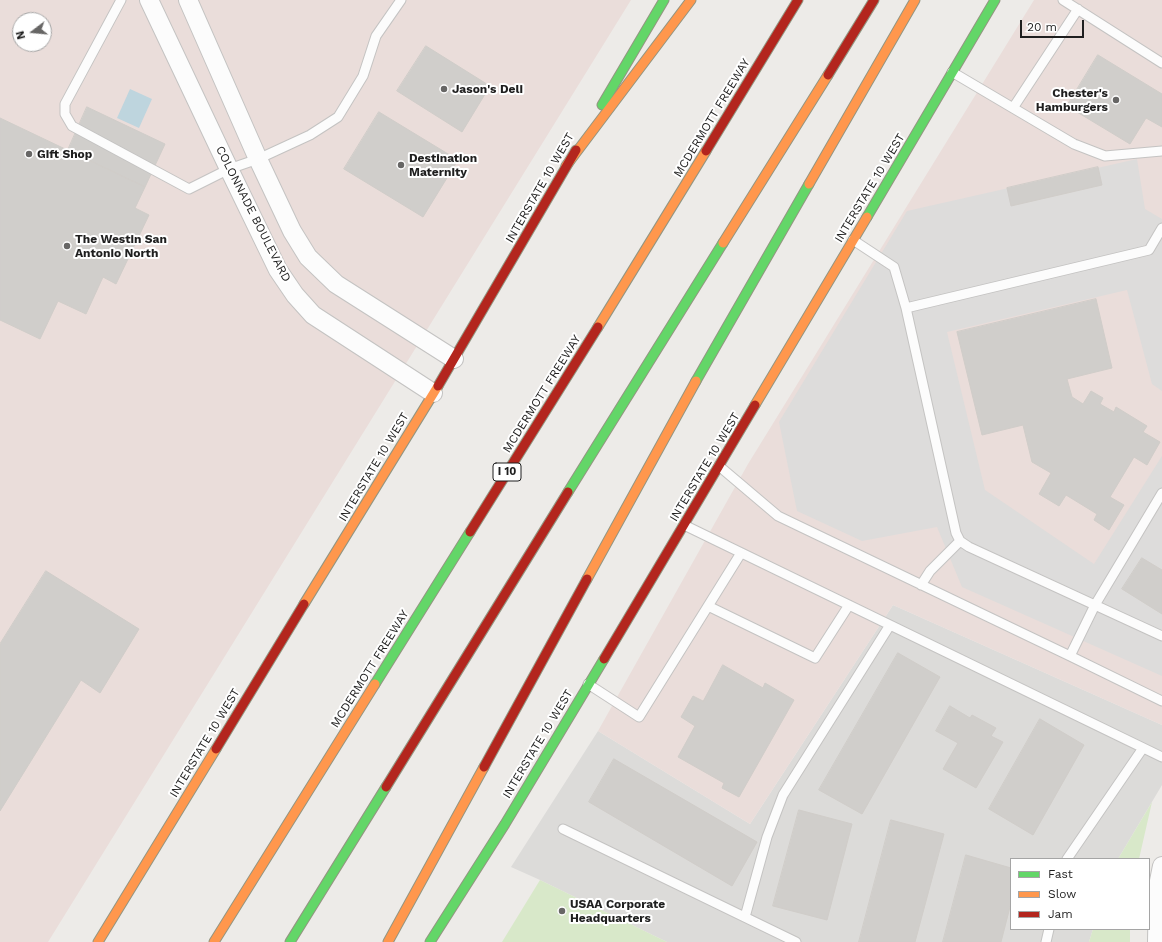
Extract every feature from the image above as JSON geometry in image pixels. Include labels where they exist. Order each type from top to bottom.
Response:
[{"type":"main road","name":"INTERSTATE 10 WEST","points":[[98,942],[454,358],[663,0]]},
{"type":"main road","points":[[566,166],[691,0]]},
{"type":"main road","name":"MCDERMOTT FREEWAY","points":[[214,942],[609,309],[798,0]]},
{"type":"main road","points":[[290,942],[874,0]]},
{"type":"main road","points":[[388,942],[697,378],[915,0]]},
{"type":"main road","name":"INTERSTATE 10 WEST","points":[[430,942],[505,824],[995,0]]},
{"type":"street","name":"COLONNADE BOULEVARD","points":[[149,0],[278,270],[295,295],[313,315],[433,393]]},
{"type":"street","points":[[188,0],[258,159],[292,231],[308,257],[336,284],[454,358]]},
{"type":"street","points":[[1157,942],[1158,886],[1162,866]]},
{"type":"lane","points":[[121,0],[65,104],[65,114],[72,126],[189,189],[229,169],[258,159],[310,135],[338,117],[363,76],[376,36],[402,0]]},
{"type":"lane","points":[[1063,0],[1162,63]]},
{"type":"lane","points":[[1013,108],[1078,9]]},
{"type":"lane","points":[[952,72],[1074,144],[1105,156],[1162,151]]},
{"type":"lane","points":[[906,308],[1149,250],[1162,228]]},
{"type":"lane","points":[[853,240],[894,267],[906,308],[954,526],[960,541],[969,547],[1162,636]]},
{"type":"lane","points":[[719,466],[778,516],[1162,701]]},
{"type":"lane","points":[[1070,656],[1095,605],[1162,492]]},
{"type":"lane","points":[[684,525],[1162,757]]},
{"type":"lane","points":[[921,585],[930,571],[960,541]]},
{"type":"lane","points":[[588,684],[639,717],[741,553]]},
{"type":"lane","points":[[708,606],[815,658],[849,604]]},
{"type":"lane","points":[[745,917],[768,837],[783,795],[890,625]]},
{"type":"lane","points":[[1068,858],[1143,748]]},
{"type":"lane","points":[[563,829],[796,942]]},
{"type":"lane","points":[[1046,942],[1050,930]]},
{"type":"shaded area","points":[[0,0],[631,0],[48,942],[0,942]]},
{"type":"shaded area","points":[[1034,0],[1162,0],[1162,725],[893,605],[750,824],[598,731],[748,464]]},
{"type":"shaded area","points":[[1137,159],[1145,209],[1162,219],[1162,391],[1152,384],[1127,290],[947,332],[985,490],[1094,564],[1162,456],[1162,676],[962,587],[937,527],[862,541],[797,511],[779,422],[907,211]]},
{"type":"shaded area","points":[[893,605],[1162,725],[1162,785],[1119,858],[1010,858],[1010,930],[1093,930],[1089,942],[667,942],[511,867],[598,731],[750,824]]},
{"type":"green space","points":[[1152,802],[1139,858],[1119,858]]},
{"type":"green space","name":"USAA Corporate Headquarters","points":[[540,880],[667,942],[502,942]]},
{"type":"green space","points":[[1093,930],[1130,930],[1130,942],[1089,942]]},
{"type":"water","points":[[130,89],[152,99],[139,128],[117,118]]},
{"type":"building","name":"Jason's Deli","points":[[426,46],[490,86],[462,132],[397,91]]},
{"type":"building","name":"Chester's Hamburgers","points":[[1098,55],[1162,94],[1162,127],[1146,118],[1130,144],[1067,106]]},
{"type":"building","points":[[87,107],[165,144],[145,187],[68,150]]},
{"type":"building","name":"Destination Maternity","points":[[379,112],[458,160],[423,217],[344,169]]},
{"type":"building","name":"The Westin San Antonio North","points":[[0,118],[145,187],[135,208],[149,215],[116,284],[103,277],[86,314],[58,301],[40,339],[0,320]]},
{"type":"building","points":[[1098,167],[1102,185],[1011,206],[1007,188]]},
{"type":"building","points":[[1096,299],[1112,368],[1067,379],[1072,397],[1083,404],[1091,391],[1103,398],[1100,404],[1114,412],[1116,407],[1147,426],[1143,432],[1160,442],[1147,465],[1134,457],[1110,497],[1124,505],[1109,530],[1094,520],[1097,514],[1066,495],[1059,506],[1039,494],[1051,473],[1032,462],[1023,425],[982,435],[957,332]]},
{"type":"building","points":[[1142,558],[1162,570],[1162,614],[1122,589]]},
{"type":"building","points":[[46,571],[139,629],[100,693],[81,680],[0,811],[0,644]]},
{"type":"building","points":[[898,653],[940,677],[862,814],[819,790]]},
{"type":"building","points":[[723,665],[763,688],[765,683],[794,700],[739,797],[722,788],[724,783],[678,757],[695,726],[681,717],[693,696],[703,701]]},
{"type":"building","points":[[950,706],[970,718],[972,715],[996,728],[991,736],[1003,742],[976,788],[943,769],[958,743],[936,731]]},
{"type":"building","points":[[1040,719],[1084,745],[1033,835],[989,809]]},
{"type":"building","points":[[614,759],[757,842],[732,886],[589,802]]},
{"type":"building","points":[[799,810],[852,824],[827,920],[773,906]]},
{"type":"building","points":[[891,820],[944,834],[915,942],[859,942]]},
{"type":"building","points":[[966,855],[1010,868],[1010,907],[1001,942],[943,942]]},
{"type":"traffic: fast","points":[[602,105],[664,0]]},
{"type":"traffic: fast","points":[[867,217],[995,0]]},
{"type":"traffic: fast","points":[[696,381],[809,184]]},
{"type":"traffic: fast","points":[[568,492],[723,243]]},
{"type":"traffic: fast","points":[[375,684],[470,532]]},
{"type":"traffic: fast","points":[[430,942],[505,824],[604,659]]},
{"type":"traffic: fast","points":[[290,942],[386,787]]},
{"type":"traffic: slow","points":[[566,166],[691,0]]},
{"type":"traffic: slow","points":[[809,184],[915,0]]},
{"type":"traffic: slow","points":[[723,243],[828,75]]},
{"type":"traffic: slow","points":[[598,327],[706,151]]},
{"type":"traffic: slow","points":[[755,405],[867,217]]},
{"type":"traffic: slow","points":[[587,579],[696,381]]},
{"type":"traffic: slow","points":[[304,604],[438,386]]},
{"type":"traffic: slow","points":[[214,942],[375,684]]},
{"type":"traffic: slow","points":[[98,942],[216,749]]},
{"type":"traffic: slow","points":[[388,942],[484,767]]},
{"type":"traffic: jam","points":[[706,151],[798,0]]},
{"type":"traffic: jam","points":[[828,75],[874,0]]},
{"type":"traffic: jam","points":[[438,386],[576,150]]},
{"type":"traffic: jam","points":[[470,532],[598,327]]},
{"type":"traffic: jam","points":[[604,659],[755,405]]},
{"type":"traffic: jam","points":[[386,787],[568,492]]},
{"type":"traffic: jam","points":[[484,767],[587,579]]},
{"type":"traffic: jam","points":[[216,749],[304,604]]},
{"type":"place","name":"Jason's Deli","points":[[444,89]]},
{"type":"place","name":"Chester's Hamburgers","points":[[1116,100]]},
{"type":"place","name":"Gift Shop","points":[[29,154]]},
{"type":"place","name":"Destination Maternity","points":[[401,165]]},
{"type":"place","name":"The Westin San Antonio North","points":[[67,246]]},
{"type":"place","name":"USAA Corporate Headquarters","points":[[562,911]]}]
